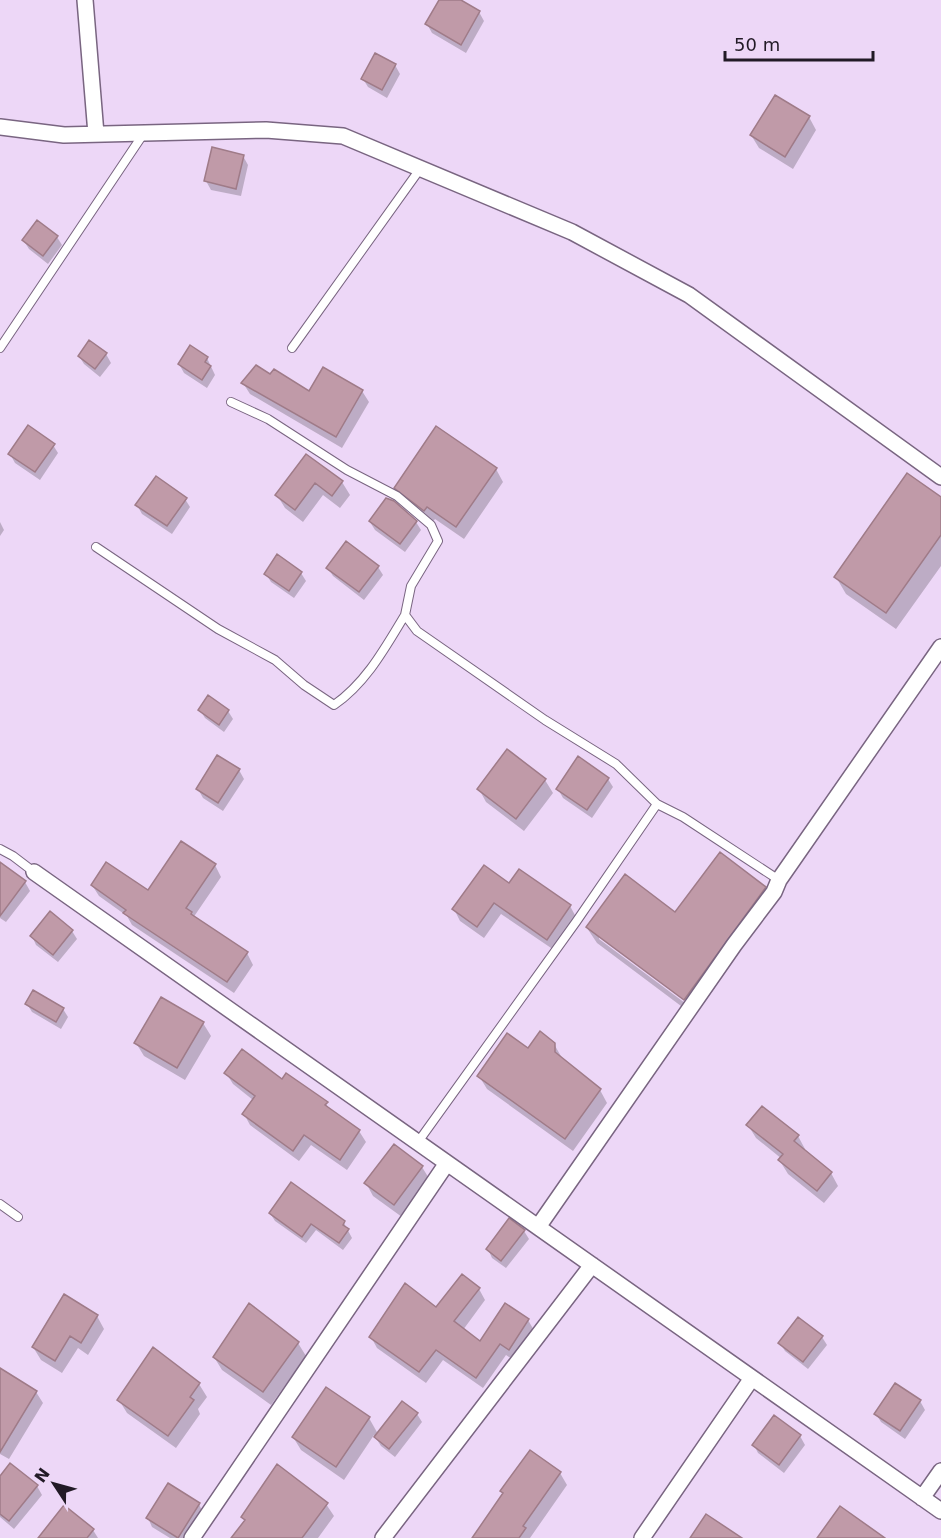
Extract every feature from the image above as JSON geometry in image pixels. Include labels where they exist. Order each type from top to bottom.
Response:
[{"type":"street","points":[[85,0],[96,134]]},
{"type":"street","points":[[0,126],[64,135],[266,130],[343,136],[572,232],[689,295],[941,477]]},
{"type":"street","points":[[538,1227],[727,955],[774,892],[779,880],[941,647]]},
{"type":"street","points":[[34,872],[941,1511]]},
{"type":"street","points":[[192,1538],[447,1163]]},
{"type":"street","points":[[383,1538],[592,1265]]},
{"type":"street","points":[[642,1538],[752,1378]]},
{"type":"street","points":[[922,1498],[941,1471]]},
{"type":"lane","points":[[0,348],[144,133]]},
{"type":"lane","points":[[292,348],[420,169]]},
{"type":"lane","points":[[96,547],[219,628],[275,660],[304,685],[334,705],[352,693],[379,657],[405,615],[411,586],[438,541],[431,525],[397,496],[347,470],[268,419],[231,402]]},
{"type":"lane","points":[[405,615],[417,631],[545,720],[616,764],[657,804],[683,817],[779,880]]},
{"type":"lane","points":[[418,1142],[576,922],[657,804]]},
{"type":"lane","points":[[0,849],[34,872]]},
{"type":"lane","points":[[0,1204],[18,1217]]},
{"type":"building","points":[[439,0],[461,0],[480,11],[461,45],[425,24]]},
{"type":"building","points":[[375,53],[396,64],[382,90],[361,79]]},
{"type":"building","points":[[775,95],[810,116],[785,157],[750,135]]},
{"type":"building","points":[[212,147],[244,155],[236,189],[204,181]]},
{"type":"building","points":[[37,220],[58,236],[43,256],[22,240]]},
{"type":"building","points":[[89,340],[107,353],[95,369],[78,356]]},
{"type":"building","points":[[190,345],[208,357],[205,362],[211,366],[202,380],[178,364]]},
{"type":"building","points":[[256,365],[270,374],[274,369],[309,391],[323,367],[363,390],[336,437],[241,383]]},
{"type":"building","points":[[28,425],[55,444],[35,472],[8,454]]},
{"type":"building","points":[[436,426],[497,468],[456,527],[427,507],[424,511],[394,488]]},
{"type":"building","points":[[306,454],[343,481],[332,496],[315,483],[295,510],[275,495]]},
{"type":"building","points":[[907,473],[941,497],[941,535],[886,613],[834,577]]},
{"type":"building","points":[[156,476],[187,498],[167,526],[135,505]]},
{"type":"building","points":[[386,498],[394,501],[417,521],[400,544],[369,521]]},
{"type":"building","points":[[346,541],[379,566],[359,592],[326,568]]},
{"type":"building","points":[[277,554],[302,572],[289,591],[264,574]]},
{"type":"building","points":[[208,695],[229,710],[219,725],[198,710]]},
{"type":"building","points":[[507,749],[546,779],[516,819],[477,789]]},
{"type":"building","points":[[217,755],[240,769],[218,803],[196,789]]},
{"type":"building","points":[[578,756],[609,778],[587,810],[556,789]]},
{"type":"building","points":[[181,841],[216,864],[186,908],[192,912],[191,914],[248,952],[227,982],[123,913],[126,910],[91,885],[106,862],[148,890]]},
{"type":"building","points":[[720,852],[766,887],[684,1000],[586,927],[625,874],[675,912]]},
{"type":"building","points":[[0,862],[26,881],[0,916]]},
{"type":"building","points":[[484,865],[509,883],[519,869],[571,905],[547,940],[494,903],[477,927],[452,909]]},
{"type":"building","points":[[50,911],[73,930],[53,955],[30,936]]},
{"type":"building","points":[[33,990],[64,1008],[56,1022],[25,1004]]},
{"type":"building","points":[[161,997],[204,1022],[177,1068],[134,1043]]},
{"type":"building","points":[[540,1031],[555,1043],[555,1052],[601,1089],[565,1139],[477,1076],[507,1033],[528,1048]]},
{"type":"building","points":[[242,1049],[282,1079],[286,1073],[328,1102],[325,1105],[360,1130],[340,1160],[304,1135],[293,1151],[242,1114],[255,1096],[224,1073]]},
{"type":"building","points":[[762,1106],[799,1135],[794,1141],[832,1172],[817,1191],[778,1160],[783,1154],[746,1125]]},
{"type":"building","points":[[394,1144],[423,1166],[394,1205],[364,1183]]},
{"type":"building","points":[[291,1182],[345,1221],[343,1225],[349,1229],[339,1243],[311,1224],[302,1237],[269,1213]]},
{"type":"building","points":[[509,1218],[525,1230],[501,1261],[486,1249]]},
{"type":"building","points":[[462,1274],[480,1288],[454,1321],[480,1341],[505,1303],[529,1319],[509,1350],[500,1344],[476,1378],[436,1350],[419,1372],[369,1337],[405,1283],[436,1307]]},
{"type":"building","points":[[64,1294],[98,1315],[81,1343],[70,1336],[55,1361],[32,1347]]},
{"type":"building","points":[[249,1303],[299,1342],[263,1392],[213,1357]]},
{"type":"building","points":[[798,1317],[823,1336],[803,1362],[778,1343]]},
{"type":"building","points":[[153,1347],[200,1383],[190,1397],[194,1400],[168,1436],[117,1400]]},
{"type":"building","points":[[0,1368],[37,1391],[0,1452]]},
{"type":"building","points":[[895,1383],[921,1400],[900,1431],[874,1414]]},
{"type":"building","points":[[326,1387],[370,1417],[336,1467],[292,1437]]},
{"type":"building","points":[[402,1401],[418,1413],[389,1449],[374,1437]]},
{"type":"building","points":[[774,1415],[801,1435],[779,1465],[752,1445]]},
{"type":"building","points":[[530,1450],[561,1472],[523,1526],[526,1528],[519,1538],[472,1538],[503,1493],[500,1491]]},
{"type":"building","points":[[10,1463],[38,1485],[9,1521],[0,1514],[0,1476]]},
{"type":"building","points":[[277,1464],[328,1503],[302,1538],[231,1538],[245,1520],[241,1517]]},
{"type":"building","points":[[168,1483],[200,1503],[178,1538],[146,1518]]},
{"type":"building","points":[[64,1505],[94,1529],[87,1538],[38,1538]]},
{"type":"building","points":[[840,1506],[885,1538],[817,1538]]},
{"type":"building","points":[[706,1514],[742,1538],[690,1538]]}]
